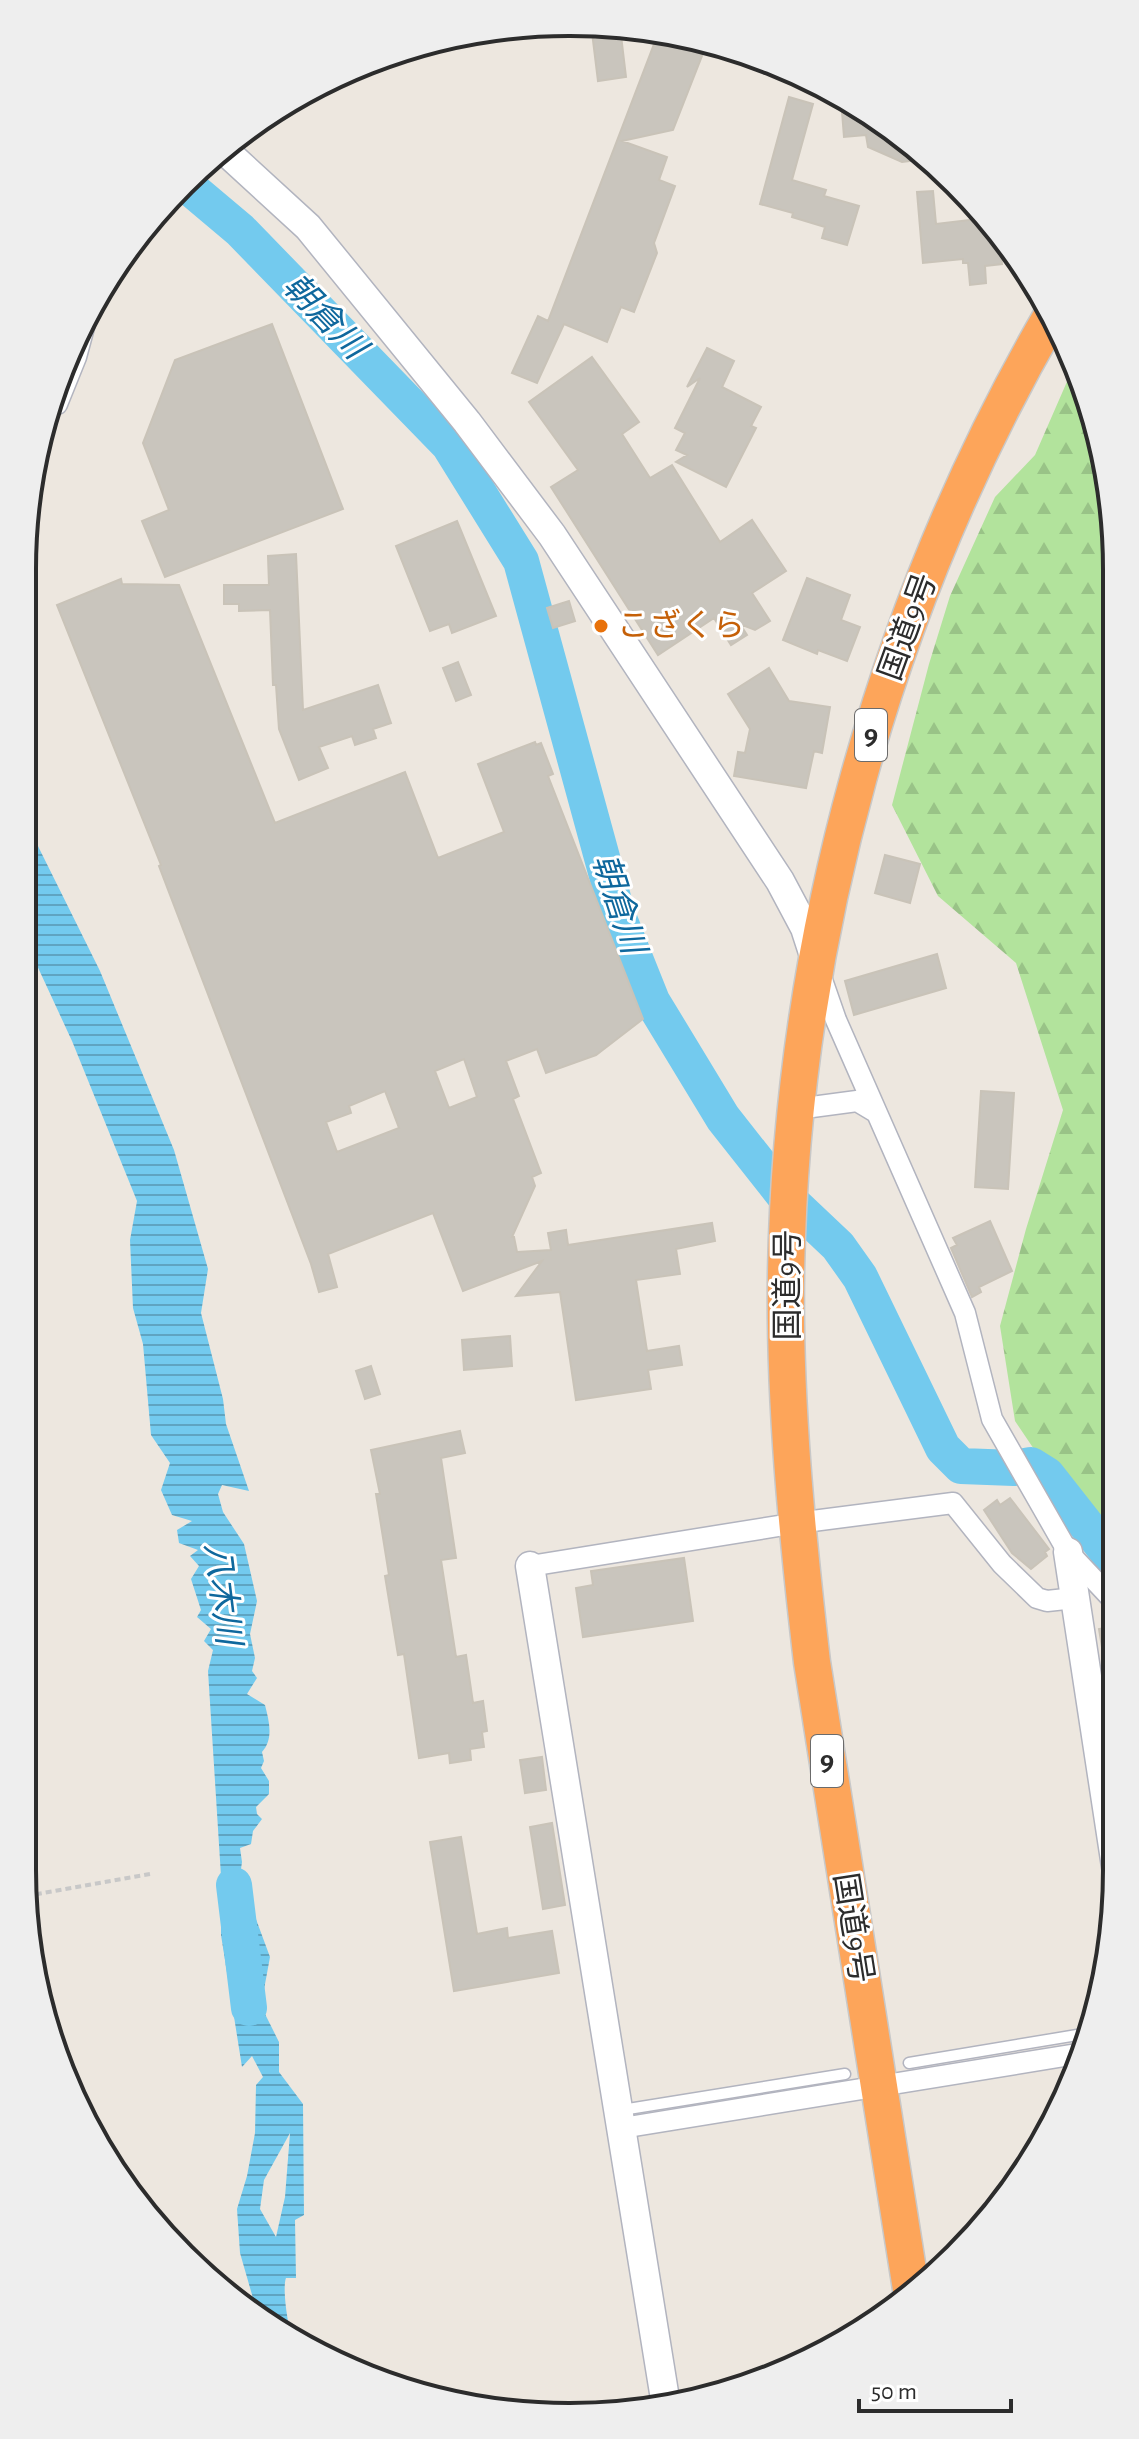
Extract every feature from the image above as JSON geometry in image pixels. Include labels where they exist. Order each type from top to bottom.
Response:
[{"type":"highway","name":"国道9号","points":[[909,2281],[861,2079],[797,1523],[788,1378],[791,1183],[797,1109],[817,965],[842,841],[883,693],[942,536],[975,463],[1045,328]]},
{"type":"street","points":[[232,157],[308,227],[405,344],[552,535],[780,881],[805,928],[836,1020],[965,1313],[992,1419],[1068,1552],[1103,1589]]},
{"type":"street","points":[[797,1109],[857,1101],[877,1113]]},
{"type":"street","points":[[664,2394],[530,1566],[797,1523],[953,1503],[1002,1564],[1037,1598],[1047,1601],[1075,1598]]},
{"type":"street","points":[[1068,1552],[1103,1781]]},
{"type":"street","points":[[620,2119],[861,2079],[1070,2055]]},
{"type":"lane","points":[[909,2063],[1077,2035]]},
{"type":"lane","points":[[620,2119],[861,2079]]},
{"type":"path","points":[[37,1894],[150,1874]]},
{"type":"green space","points":[[1068,380],[1093,465],[1102,535],[1103,1522],[1071,1504],[1015,1421],[1000,1326],[1063,1110],[1016,963],[938,896],[892,805],[950,596],[995,497],[1035,455]]},
{"type":"water","points":[[36,842],[100,971],[174,1150],[208,1269],[201,1313],[223,1399],[226,1424],[249,1491],[222,1485],[218,1494],[223,1512],[244,1544],[257,1601],[250,1634],[255,1658],[252,1671],[257,1678],[247,1694],[265,1705],[270,1730],[262,1752],[264,1761],[261,1768],[269,1781],[269,1794],[256,1807],[262,1819],[253,1831],[251,1844],[240,1848],[240,1876],[270,1957],[263,2010],[279,2042],[279,2072],[303,2104],[304,2215],[295,2220],[296,2278],[286,2278],[285,2283],[288,2323],[253,2299],[240,2253],[237,2209],[255,2133],[256,2085],[263,2077],[252,2056],[242,2067],[221,1935],[221,1876],[208,1671],[213,1650],[204,1641],[211,1629],[197,1617],[201,1610],[191,1579],[199,1566],[190,1556],[198,1550],[179,1543],[177,1530],[192,1521],[172,1515],[161,1490],[170,1463],[151,1435],[143,1344],[133,1308],[130,1240],[137,1201],[72,1041],[36,963]],"holes":[[[290,2133],[285,2197],[276,2237],[260,2209],[264,2180]]]},
{"type":"building","points":[[593,37],[621,39],[626,77],[598,81]]},
{"type":"building","points":[[654,43],[703,53],[673,130],[622,141],[667,157],[659,180],[675,186],[654,243],[657,253],[634,312],[621,307],[607,342],[564,324],[537,383],[512,373],[538,316],[548,321]]},
{"type":"building","points":[[789,97],[813,104],[792,180],[826,190],[824,196],[859,206],[847,245],[822,238],[825,227],[792,217],[793,213],[760,204]]},
{"type":"building","points":[[842,111],[912,161],[902,162],[868,147],[866,135],[844,137]]},
{"type":"building","points":[[933,191],[936,224],[972,220],[993,245],[1001,256],[1002,264],[985,266],[986,283],[970,285],[968,263],[963,263],[963,259],[923,263],[917,192]]},
{"type":"building","points":[[272,324],[343,509],[165,577],[142,521],[169,510],[143,443],[175,360]]},
{"type":"building","points":[[707,348],[734,361],[722,387],[761,407],[751,426],[756,428],[726,487],[676,462],[687,455],[676,450],[685,433],[675,428],[700,378],[687,387]]},
{"type":"building","points":[[592,357],[639,422],[622,434],[650,478],[672,465],[720,542],[752,520],[786,571],[752,593],[770,621],[755,630],[740,624],[747,635],[731,645],[714,618],[658,655],[551,487],[578,470],[529,402]]},
{"type":"building","points":[[457,521],[496,616],[452,633],[449,624],[430,631],[396,546]]},
{"type":"building","points":[[296,554],[303,710],[378,685],[391,723],[373,729],[376,738],[355,745],[352,736],[319,747],[328,768],[299,780],[279,729],[276,685],[273,685],[270,610],[239,611],[239,604],[224,604],[224,585],[269,585],[268,556]]},
{"type":"building","points":[[807,578],[850,595],[841,620],[860,627],[847,661],[818,650],[817,654],[783,640]]},
{"type":"building","points":[[121,579],[122,584],[179,585],[275,823],[405,772],[438,858],[504,832],[478,764],[535,742],[536,745],[541,743],[553,774],[548,776],[643,1019],[596,1055],[546,1073],[537,1049],[506,1061],[519,1096],[513,1099],[541,1173],[532,1177],[535,1186],[512,1237],[517,1252],[551,1250],[548,1233],[566,1230],[568,1245],[712,1223],[715,1241],[676,1249],[680,1274],[636,1280],[647,1351],[679,1346],[682,1365],[648,1370],[651,1389],[576,1400],[560,1292],[516,1296],[542,1261],[463,1291],[433,1213],[328,1254],[337,1287],[319,1292],[161,865],[57,605]],"holes":[[[464,1059],[477,1097],[449,1108],[435,1071]],[[385,1091],[399,1128],[337,1152],[326,1122],[351,1113],[349,1106]]]},
{"type":"building","points":[[569,601],[575,621],[553,628],[547,608]]},
{"type":"building","points":[[458,662],[471,695],[456,701],[443,668]]},
{"type":"building","points":[[769,668],[789,701],[830,707],[822,753],[814,751],[806,788],[734,776],[738,752],[745,753],[750,729],[728,694]]},
{"type":"building","points":[[885,855],[920,864],[910,903],[875,893]]},
{"type":"building","points":[[937,954],[946,988],[854,1015],[845,981]]},
{"type":"building","points":[[981,1091],[1014,1093],[1008,1189],[975,1187]]},
{"type":"building","points":[[990,1221],[1012,1271],[979,1287],[981,1292],[972,1297],[951,1248],[957,1245],[953,1238]]},
{"type":"building","points":[[510,1336],[512,1366],[464,1370],[462,1340]]},
{"type":"building","points":[[371,1366],[380,1394],[365,1399],[356,1371]]},
{"type":"building","points":[[460,1431],[465,1453],[441,1458],[456,1558],[441,1560],[456,1657],[466,1655],[473,1703],[483,1701],[487,1731],[482,1732],[484,1747],[470,1749],[471,1760],[450,1763],[449,1753],[419,1758],[404,1654],[398,1655],[385,1576],[389,1575],[376,1494],[380,1494],[371,1450]]},
{"type":"building","points":[[1010,1498],[1049,1549],[1045,1552],[1047,1556],[1031,1569],[1012,1553],[984,1510],[997,1500],[1000,1505]]},
{"type":"building","points":[[684,1558],[693,1621],[583,1637],[576,1588],[593,1585],[591,1571]]},
{"type":"building","points":[[1103,1628],[1103,1654],[1099,1629]]},
{"type":"building","points":[[542,1757],[546,1790],[525,1793],[520,1760]]},
{"type":"building","points":[[552,1823],[565,1905],[543,1909],[530,1827]]},
{"type":"building","points":[[461,1837],[477,1934],[507,1928],[508,1938],[552,1931],[559,1973],[454,1991],[430,1842]]},
{"type":"waterway","name":"朝倉川","points":[[193,191],[240,230],[449,445],[521,561],[618,916],[652,1001],[723,1118],[783,1194],[838,1246],[860,1277],[943,1448],[961,1466],[1014,1468],[1031,1465],[1047,1475],[1103,1546]]},
{"type":"waterway","name":"八木川","points":[[234,1885],[249,2008]]},
{"type":"place","name":"こざくら","points":[[601,626]]}]
